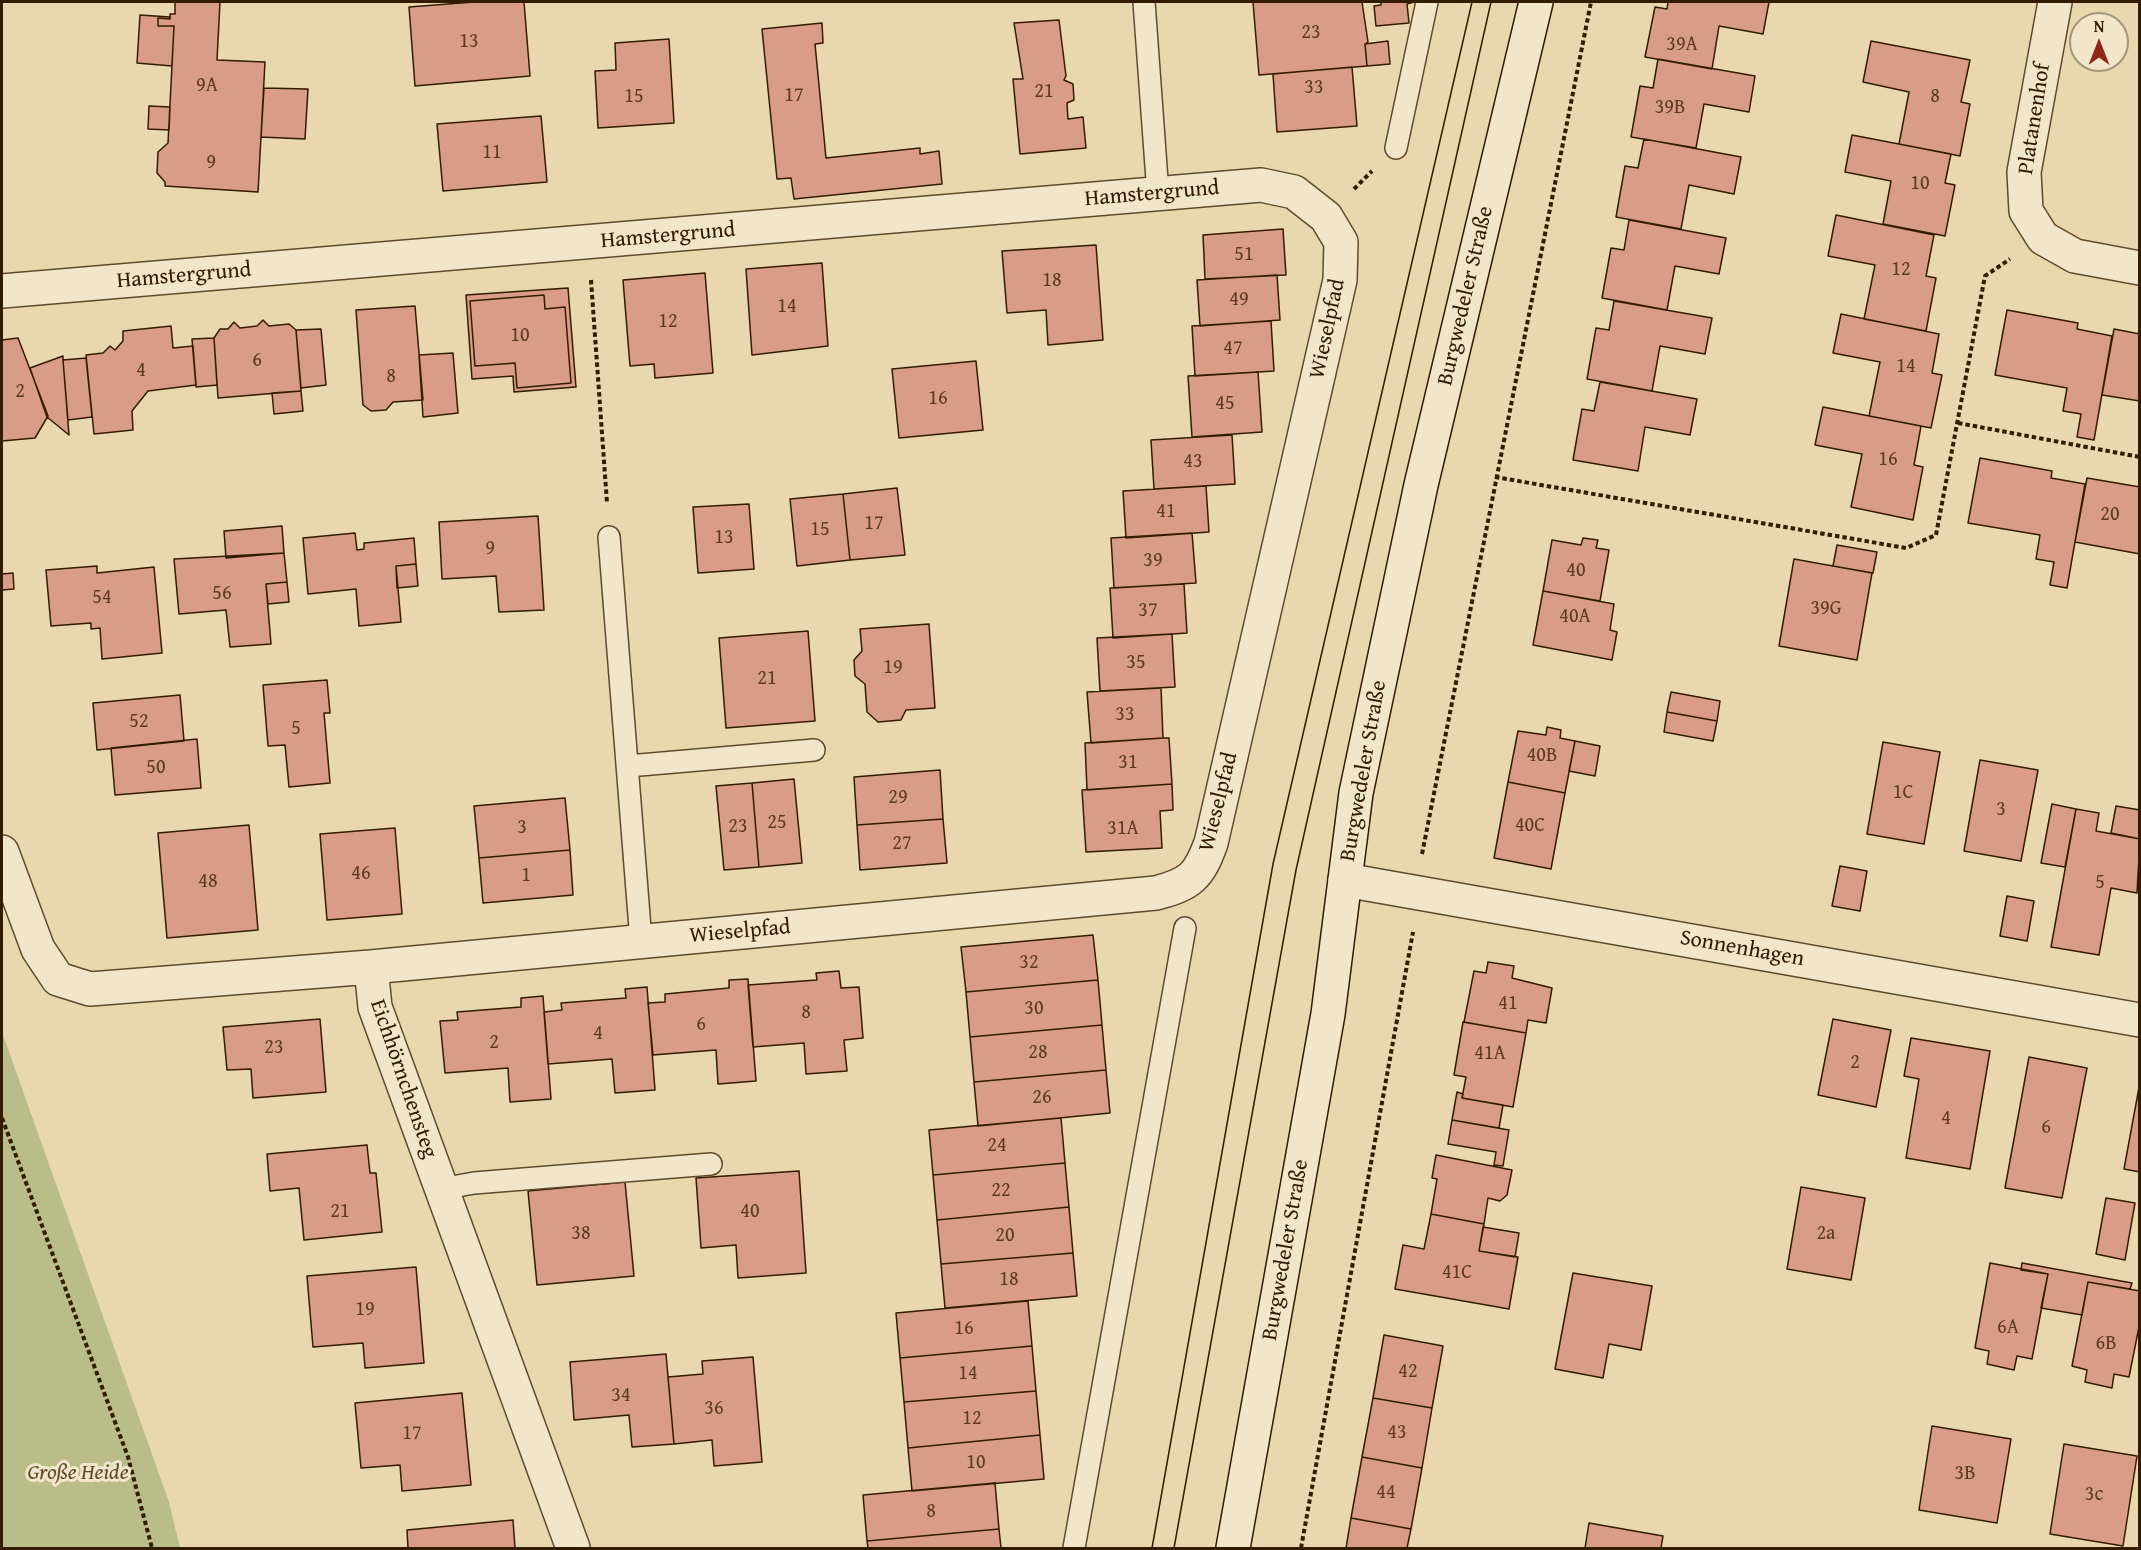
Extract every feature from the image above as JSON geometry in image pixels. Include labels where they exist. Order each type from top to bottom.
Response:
[{"type":"street","name":"Burgwedeler Straße","points":[[1233,1548],[1326,1026],[1356,793],[1421,485],[1536,2]]},
{"type":"street","name":"Platanenhof","points":[[2055,2],[2024,172],[2026,211],[2043,238],[2075,256],[2139,268]]},
{"type":"street","name":"Hamstergrund","points":[[2,291],[1261,185],[1294,192],[1326,216]]},
{"type":"street","name":"Wieselpfad","points":[[370,967],[1156,893],[1183,886],[1202,868],[1211,843],[1340,280],[1341,242],[1326,216]]},
{"type":"street","name":"Eichhörnchensteg","points":[[2,852],[38,949],[58,979],[90,989],[370,967],[375,1007],[573,1548]]},
{"type":"street","name":"Sonnenhagen","points":[[1345,880],[2139,1020]]},
{"type":"lane","points":[[1144,2],[1158,194]]},
{"type":"lane","points":[[1396,148],[1427,2]]},
{"type":"lane","points":[[609,537],[641,942]]},
{"type":"lane","points":[[627,766],[814,750]]},
{"type":"lane","points":[[1074,1548],[1185,928]]},
{"type":"lane","points":[[441,1189],[474,1183],[711,1164]]},
{"type":"path","points":[[1301,1548],[1412,939],[1415,891],[1495,477],[1591,2]]},
{"type":"path","points":[[1326,216],[1396,148]]},
{"type":"path","points":[[1495,477],[1906,548],[1936,535],[1985,276],[2043,238]]},
{"type":"path","points":[[588,243],[609,537]]},
{"type":"path","points":[[1958,423],[2139,457]]},
{"type":"path","points":[[2,1118],[128,1457],[152,1548]]},
{"type":"green space","name":"Große Heide","points":[[2,1032],[169,1502],[180,1548],[2,1548]]},
{"type":"building","points":[[175,2],[220,2],[217,60],[265,62],[258,192],[165,186],[165,182],[157,173],[158,152],[168,143],[174,26],[158,26],[158,18],[170,19],[170,14],[175,14]]},
{"type":"building","points":[[474,2],[524,2],[530,76],[415,86],[409,7]]},
{"type":"building","points":[[1253,2],[1362,2],[1368,42],[1365,44],[1367,66],[1259,75]]},
{"type":"building","points":[[1381,2],[1414,2],[1407,4],[1409,23],[1376,26],[1374,6],[1381,5]]},
{"type":"building","points":[[1668,2],[1769,2],[1763,34],[1719,26],[1712,69],[1645,57],[1655,7],[1667,9]]},
{"type":"building","points":[[140,15],[170,17],[170,19],[158,18],[158,26],[174,26],[172,66],[137,63]]},
{"type":"building","points":[[1059,20],[1066,76],[1064,80],[1073,84],[1074,100],[1067,103],[1068,119],[1083,117],[1086,148],[1020,154],[1013,79],[1023,79],[1014,23]]},
{"type":"building","points":[[822,23],[823,43],[815,44],[826,158],[920,148],[920,154],[939,151],[942,184],[794,199],[791,178],[777,179],[762,29]]},
{"type":"building","points":[[669,39],[674,123],[598,128],[595,71],[616,70],[615,43]]},
{"type":"building","points":[[1388,41],[1390,64],[1367,66],[1365,44]]},
{"type":"building","points":[[1871,41],[1970,60],[1961,102],[1970,104],[1960,156],[1899,144],[1909,92],[1863,82]]},
{"type":"building","points":[[1658,59],[1755,76],[1749,112],[1704,104],[1696,148],[1631,137],[1640,86],[1653,88]]},
{"type":"building","points":[[1352,67],[1357,126],[1277,132],[1273,74]]},
{"type":"building","points":[[264,88],[308,89],[305,139],[261,137]]},
{"type":"building","points":[[149,106],[170,107],[169,130],[148,129]]},
{"type":"building","points":[[541,116],[547,182],[443,191],[437,124]]},
{"type":"building","points":[[1852,135],[1951,154],[1945,183],[1955,185],[1945,236],[1883,224],[1891,181],[1845,172]]},
{"type":"building","points":[[1644,139],[1741,157],[1734,194],[1689,185],[1681,229],[1616,217],[1625,166],[1638,168]]},
{"type":"building","points":[[1836,215],[1934,235],[1926,276],[1936,278],[1926,331],[1864,319],[1875,265],[1828,256]]},
{"type":"building","points":[[1629,220],[1726,238],[1719,274],[1675,266],[1667,310],[1602,298],[1611,248],[1624,250]]},
{"type":"building","points":[[1283,229],[1286,275],[1205,279],[1203,235]]},
{"type":"building","points":[[1096,245],[1103,340],[1048,345],[1046,310],[1007,313],[1002,251]]},
{"type":"building","points":[[822,263],[828,346],[752,355],[746,269]]},
{"type":"building","points":[[705,273],[713,373],[655,378],[654,364],[630,366],[623,280]]},
{"type":"building","points":[[1277,275],[1280,320],[1200,326],[1197,280]]},
{"type":"building","points":[[568,288],[576,387],[514,392],[513,376],[472,379],[466,295]],"holes":[[[544,295],[545,309],[565,307],[571,383],[517,388],[515,363],[475,366],[470,301]]]},
{"type":"building","points":[[544,295],[545,309],[565,307],[571,383],[517,388],[515,363],[475,366],[470,301]]},
{"type":"building","points":[[1614,301],[1712,318],[1705,354],[1660,346],[1652,391],[1587,379],[1596,328],[1609,330]]},
{"type":"building","points":[[415,306],[423,400],[393,402],[386,410],[371,411],[363,405],[356,310]]},
{"type":"building","points":[[2007,310],[2078,323],[2077,329],[2112,336],[2094,440],[2077,437],[2081,414],[2063,411],[2067,388],[1995,375]]},
{"type":"building","points":[[1841,314],[1939,334],[1932,373],[1942,375],[1931,428],[1869,416],[1880,362],[1833,353]]},
{"type":"building","points":[[263,320],[269,326],[289,324],[296,330],[301,391],[218,398],[214,338],[220,329],[228,329],[234,322],[240,328],[257,326]]},
{"type":"building","points":[[1271,321],[1274,371],[1195,376],[1192,326]]},
{"type":"building","points":[[171,326],[173,348],[193,346],[196,385],[148,391],[132,411],[133,430],[94,434],[86,355],[103,353],[110,346],[115,350],[123,341],[123,331]]},
{"type":"building","points":[[321,329],[326,385],[301,388],[296,330]]},
{"type":"building","points":[[2114,329],[2140,334],[2140,401],[2102,395]]},
{"type":"building","points":[[18,338],[48,416],[35,438],[2,441],[2,340]]},
{"type":"building","points":[[214,338],[217,385],[196,387],[192,339]]},
{"type":"building","points":[[453,353],[458,413],[423,417],[419,355]]},
{"type":"building","points":[[63,356],[69,435],[47,417],[30,368]]},
{"type":"building","points":[[86,358],[92,417],[68,420],[63,360]]},
{"type":"building","points":[[976,361],[983,430],[899,438],[892,369]]},
{"type":"building","points":[[1258,372],[1262,432],[1192,437],[1188,376]]},
{"type":"building","points":[[1600,382],[1697,399],[1690,435],[1645,427],[1638,471],[1573,460],[1582,409],[1594,411]]},
{"type":"building","points":[[301,391],[303,411],[274,414],[272,393]]},
{"type":"building","points":[[1823,407],[1921,426],[1914,465],[1923,467],[1913,520],[1851,507],[1862,454],[1815,445]]},
{"type":"building","points":[[1232,435],[1235,484],[1154,489],[1151,440]]},
{"type":"building","points":[[1980,458],[2052,471],[2051,478],[2085,484],[2067,588],[2050,585],[2054,562],[2036,559],[2040,535],[1968,523]]},
{"type":"building","points":[[2087,478],[2140,487],[2140,554],[2075,542]]},
{"type":"building","points":[[1206,486],[1209,532],[1126,538],[1123,491]]},
{"type":"building","points":[[897,488],[905,555],[850,560],[843,494]]},
{"type":"building","points":[[843,494],[850,560],[797,566],[790,499]]},
{"type":"building","points":[[749,504],[754,569],[698,573],[693,507]]},
{"type":"building","points":[[538,516],[544,610],[499,612],[496,576],[442,579],[439,522]]},
{"type":"building","points":[[282,526],[284,553],[226,558],[224,531]]},
{"type":"building","points":[[355,533],[357,550],[364,549],[364,543],[414,538],[416,564],[396,566],[401,622],[359,626],[356,589],[308,594],[303,538]]},
{"type":"building","points":[[1192,533],[1196,583],[1114,588],[1111,538]]},
{"type":"building","points":[[1583,538],[1598,540],[1596,548],[1609,550],[1600,601],[1543,591],[1552,540],[1581,545]]},
{"type":"building","points":[[1837,545],[1877,552],[1873,573],[1833,566]]},
{"type":"building","points":[[284,553],[287,582],[266,584],[271,644],[230,647],[226,610],[179,614],[174,559]]},
{"type":"building","points":[[1794,559],[1872,573],[1857,660],[1779,646]]},
{"type":"building","points":[[416,564],[418,586],[397,588],[396,566]]},
{"type":"building","points":[[97,566],[97,573],[154,567],[162,653],[102,659],[100,628],[91,629],[91,623],[51,626],[46,570]]},
{"type":"building","points":[[13,573],[14,589],[2,590],[2,574]]},
{"type":"building","points":[[287,582],[289,602],[268,604],[266,584]]},
{"type":"building","points":[[1184,584],[1187,633],[1113,638],[1110,588]]},
{"type":"building","points":[[1543,591],[1614,604],[1610,630],[1617,632],[1612,660],[1533,645]]},
{"type":"building","points":[[929,624],[935,708],[906,710],[901,720],[878,722],[867,712],[865,684],[855,676],[854,660],[862,651],[860,629]]},
{"type":"building","points":[[808,631],[815,721],[726,728],[719,638]]},
{"type":"building","points":[[1172,634],[1175,687],[1100,691],[1097,638]]},
{"type":"building","points":[[327,680],[330,713],[324,713],[330,783],[289,787],[285,745],[268,746],[263,685]]},
{"type":"building","points":[[1161,688],[1163,738],[1091,743],[1087,692]]},
{"type":"building","points":[[1671,692],[1720,701],[1717,721],[1667,712]]},
{"type":"building","points":[[180,695],[184,741],[97,750],[93,703]]},
{"type":"building","points":[[1667,712],[1717,721],[1713,741],[1664,732]]},
{"type":"building","points":[[1547,727],[1561,730],[1560,738],[1575,741],[1565,793],[1508,782],[1518,731],[1546,735]]},
{"type":"building","points":[[1169,738],[1172,784],[1087,790],[1085,743]]},
{"type":"building","points":[[197,739],[201,788],[115,795],[111,748]]},
{"type":"building","points":[[1575,741],[1600,746],[1595,776],[1569,771]]},
{"type":"building","points":[[1883,742],[1940,752],[1924,844],[1867,834]]},
{"type":"building","points":[[1980,760],[2038,770],[2021,861],[1964,851]]},
{"type":"building","points":[[940,770],[943,819],[857,825],[854,777]]},
{"type":"building","points":[[794,779],[802,863],[759,867],[752,783]]},
{"type":"building","points":[[1508,782],[1565,793],[1551,869],[1494,858]]},
{"type":"building","points":[[752,783],[759,867],[724,870],[716,786]]},
{"type":"building","points":[[1172,784],[1173,810],[1160,811],[1162,848],[1086,852],[1082,790]]},
{"type":"building","points":[[565,798],[570,850],[479,858],[474,806]]},
{"type":"building","points":[[2052,804],[2076,809],[2065,867],[2041,863]]},
{"type":"building","points":[[2116,806],[2140,810],[2140,839],[2111,833]]},
{"type":"building","points":[[2076,809],[2099,813],[2096,831],[2140,839],[2137,893],[2111,888],[2099,955],[2051,947]]},
{"type":"building","points":[[943,819],[947,863],[860,870],[857,825]]},
{"type":"building","points":[[249,825],[258,930],[167,938],[158,833]]},
{"type":"building","points":[[395,828],[402,914],[327,920],[320,834]]},
{"type":"building","points":[[570,850],[573,895],[483,903],[479,858]]},
{"type":"building","points":[[1840,866],[1867,871],[1860,911],[1832,906]]},
{"type":"building","points":[[2007,896],[2034,901],[2027,941],[2000,936]]},
{"type":"building","points":[[1093,935],[1098,980],[966,992],[961,947]]},
{"type":"building","points":[[1488,962],[1514,966],[1512,978],[1552,988],[1546,1023],[1528,1020],[1526,1033],[1464,1022],[1474,971],[1486,973]]},
{"type":"building","points":[[839,971],[841,988],[859,987],[863,1038],[844,1040],[847,1071],[806,1074],[804,1043],[753,1047],[748,985],[817,980],[816,973]]},
{"type":"building","points":[[748,979],[756,1081],[718,1084],[716,1050],[653,1055],[648,1003],[665,1002],[665,994],[729,988],[729,980]]},
{"type":"building","points":[[1098,980],[1102,1025],[970,1037],[966,992]]},
{"type":"building","points":[[647,987],[655,1090],[615,1093],[612,1059],[548,1064],[544,1012],[562,1010],[561,1003],[626,998],[625,989]]},
{"type":"building","points":[[543,996],[551,1099],[510,1102],[508,1068],[445,1073],[440,1021],[458,1020],[457,1012],[521,1007],[521,998]]},
{"type":"building","points":[[320,1019],[326,1092],[253,1098],[251,1069],[227,1070],[223,1027]]},
{"type":"building","points":[[1833,1019],[1891,1030],[1876,1107],[1818,1095]]},
{"type":"building","points":[[1463,1022],[1526,1033],[1513,1107],[1462,1098],[1466,1077],[1454,1075]]},
{"type":"building","points":[[1102,1025],[1106,1070],[974,1082],[970,1037]]},
{"type":"building","points":[[1911,1038],[1990,1051],[1970,1169],[1906,1158],[1919,1079],[1904,1076]]},
{"type":"building","points":[[2029,1057],[2087,1068],[2062,1198],[2005,1188]]},
{"type":"building","points":[[1106,1070],[1110,1113],[978,1126],[974,1082]]},
{"type":"building","points":[[2140,1082],[2140,1172],[2124,1169]]},
{"type":"building","points":[[1457,1092],[1463,1094],[1462,1098],[1503,1105],[1499,1128],[1452,1120]]},
{"type":"building","points":[[1061,1118],[1065,1163],[933,1175],[929,1130]]},
{"type":"building","points":[[1452,1120],[1509,1130],[1503,1166],[1494,1165],[1496,1152],[1448,1144]]},
{"type":"building","points":[[367,1145],[370,1173],[376,1173],[382,1232],[304,1240],[299,1188],[270,1191],[267,1154]]},
{"type":"building","points":[[1436,1155],[1512,1170],[1507,1195],[1500,1201],[1488,1198],[1484,1224],[1431,1214],[1437,1179],[1432,1178]]},
{"type":"building","points":[[1065,1163],[1069,1207],[937,1220],[933,1175]]},
{"type":"building","points":[[799,1171],[806,1273],[738,1278],[736,1245],[701,1248],[696,1178]]},
{"type":"building","points":[[625,1182],[634,1276],[537,1285],[528,1191]]},
{"type":"building","points":[[1801,1187],[1865,1198],[1851,1280],[1787,1269]]},
{"type":"building","points":[[2106,1198],[2135,1203],[2125,1260],[2096,1254]]},
{"type":"building","points":[[1069,1207],[1073,1253],[941,1264],[937,1220]]},
{"type":"building","points":[[1431,1214],[1484,1224],[1479,1251],[1518,1257],[1509,1309],[1395,1289],[1403,1245],[1424,1249]]},
{"type":"building","points":[[1483,1227],[1519,1233],[1515,1257],[1479,1251]]},
{"type":"building","points":[[1073,1253],[1077,1296],[945,1308],[941,1264]]},
{"type":"building","points":[[1990,1263],[2048,1274],[2032,1359],[2017,1356],[2014,1370],[1987,1364],[1989,1351],[1975,1348]]},
{"type":"building","points":[[2022,1263],[2132,1283],[2130,1289],[2088,1282],[2082,1315],[2041,1308],[2048,1274],[2021,1270]]},
{"type":"building","points":[[416,1267],[424,1363],[365,1368],[363,1343],[313,1347],[307,1276]]},
{"type":"building","points":[[1573,1273],[1652,1286],[1641,1350],[1609,1344],[1603,1378],[1555,1369]]},
{"type":"building","points":[[2088,1282],[2140,1291],[2140,1322],[2129,1377],[2114,1374],[2112,1388],[2085,1382],[2087,1370],[2072,1366]]},
{"type":"building","points":[[1028,1301],[1032,1346],[900,1358],[896,1313]]},
{"type":"building","points":[[1384,1335],[1443,1346],[1432,1408],[1373,1398]]},
{"type":"building","points":[[1032,1346],[1036,1391],[904,1402],[900,1358]]},
{"type":"building","points":[[666,1354],[674,1444],[632,1447],[629,1415],[574,1420],[570,1362]]},
{"type":"building","points":[[753,1357],[762,1462],[714,1466],[712,1440],[674,1444],[668,1377],[703,1374],[702,1361]]},
{"type":"building","points":[[1036,1391],[1040,1435],[908,1448],[904,1402]]},
{"type":"building","points":[[462,1393],[471,1485],[402,1491],[400,1465],[361,1468],[355,1403]]},
{"type":"building","points":[[1373,1398],[1432,1408],[1422,1468],[1362,1457]]},
{"type":"building","points":[[1932,1426],[2011,1439],[1997,1523],[1919,1510]]},
{"type":"building","points":[[1040,1435],[1044,1479],[912,1491],[908,1448]]},
{"type":"building","points":[[2064,1444],[2137,1456],[2123,1546],[2050,1534]]},
{"type":"building","points":[[1362,1457],[1422,1468],[1411,1529],[1351,1518]]},
{"type":"building","points":[[995,1483],[999,1529],[867,1541],[863,1495]]},
{"type":"building","points":[[1351,1518],[1411,1529],[1407,1548],[1346,1548]]},
{"type":"building","points":[[513,1520],[515,1548],[408,1548],[407,1530]]},
{"type":"building","points":[[1589,1523],[1663,1536],[1661,1548],[1585,1548]]},
{"type":"building","points":[[999,1529],[1001,1548],[868,1548],[867,1541]]},
{"type":"tram line","points":[[1152,1548],[1273,864],[1472,2]]},
{"type":"tram line","points":[[1174,1548],[1296,870],[1491,2]]}]
